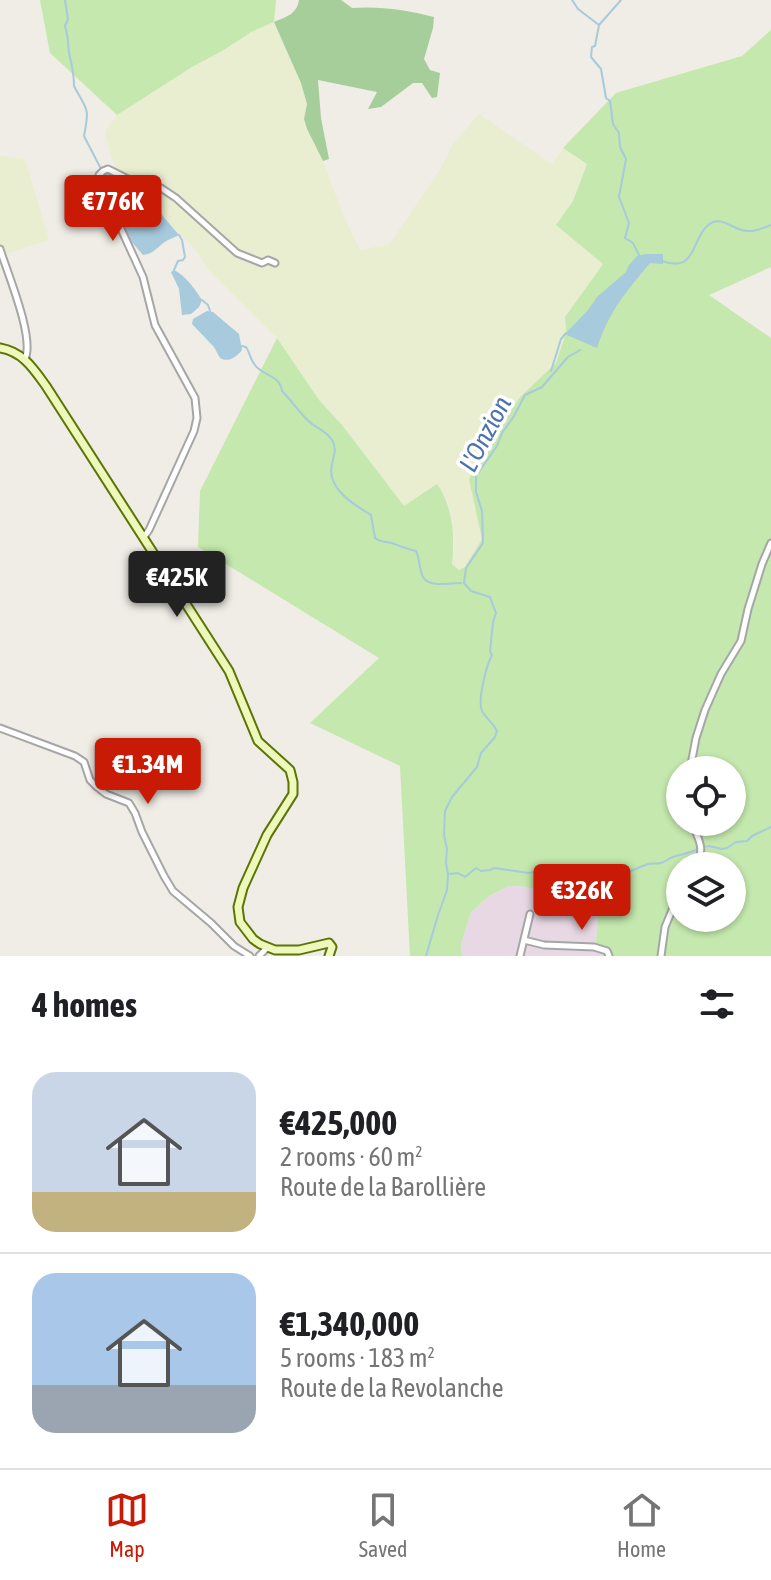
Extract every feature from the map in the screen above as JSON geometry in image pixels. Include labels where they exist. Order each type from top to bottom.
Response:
[{"type":"main road","points":[[0,348],[18,353],[46,386],[229,671],[258,741],[290,770],[293,794],[267,835],[243,888],[238,907],[240,922],[253,939],[267,948],[293,951],[329,943],[332,947],[329,956]]},
{"type":"street","points":[[144,537],[194,431],[197,418],[195,398],[155,325],[143,277],[99,175],[108,169],[130,180],[161,188],[237,253],[262,263],[268,260],[275,263]]},
{"type":"street","points":[[0,249],[28,343],[25,359]]},
{"type":"street","points":[[693,756],[705,710],[721,674],[741,641],[748,609],[771,543]]},
{"type":"street","points":[[0,728],[75,756],[84,762],[90,780],[97,787],[129,803],[173,891],[234,946],[250,956]]},
{"type":"street","points":[[520,956],[530,914]]},
{"type":"street","points":[[661,956],[666,925]]},
{"type":"street","points":[[524,940],[544,945],[594,947],[607,951],[609,956]]},
{"type":"street","points":[[259,956],[267,948]]},
{"type":"shaded area","points":[[509,886],[599,904],[596,944],[606,953],[605,956],[462,956],[461,944],[471,912],[489,896]]},
{"type":"green space","points":[[40,0],[276,0],[274,22],[192,67],[117,115],[50,53]]},
{"type":"green space","points":[[299,0],[341,0],[352,8],[393,9],[434,17],[424,59],[430,70],[440,73],[437,97],[432,98],[422,83],[413,83],[381,107],[368,109],[377,92],[318,80],[329,159],[323,161],[304,119],[307,104],[301,83],[274,22],[293,12]]},
{"type":"green space","points":[[274,22],[301,83],[307,104],[304,119],[307,129],[360,250],[390,244],[441,168],[453,144],[479,114],[552,164],[563,148],[587,164],[573,201],[556,225],[603,264],[565,317],[566,333],[556,363],[520,397],[489,443],[482,539],[465,568],[459,570],[452,564],[455,543],[447,498],[437,485],[404,507],[342,425],[319,400],[277,338],[209,270],[195,249],[140,189],[116,173],[105,132],[117,115],[192,67]]},
{"type":"green space","points":[[771,30],[771,267],[709,295],[771,338],[771,956],[605,956],[596,944],[599,904],[509,886],[489,896],[471,912],[461,944],[462,956],[410,956],[400,766],[310,723],[379,658],[198,547],[200,491],[277,338],[319,400],[404,506],[437,484],[447,502],[452,522],[452,564],[459,570],[465,567],[482,539],[469,479],[520,397],[556,363],[566,333],[565,317],[603,264],[556,225],[573,201],[587,164],[563,148],[616,93],[742,56]]},
{"type":"green space","points":[[0,156],[25,159],[49,240],[2,255],[0,247]]},
{"type":"water","points":[[104,174],[128,186],[140,189],[179,235],[143,255],[130,240],[103,183]]},
{"type":"water","points":[[663,254],[663,264],[650,263],[633,283],[613,312],[597,348],[567,335],[597,297],[626,272],[637,256]]},
{"type":"water","points":[[174,270],[186,279],[202,300],[191,314],[182,315],[179,289],[171,272]]},
{"type":"water","points":[[207,311],[213,312],[239,334],[242,350],[237,355],[226,360],[220,358],[192,324],[193,319]]},
{"type":"waterway","points":[[65,0],[68,19],[65,26],[74,86],[87,114],[84,136],[100,167]]},
{"type":"waterway","points":[[572,0],[578,9],[599,25]]},
{"type":"waterway","points":[[621,0],[599,25],[591,57],[601,69],[613,124],[619,133],[620,147],[626,159],[619,197],[629,223],[625,238],[633,243],[639,255]]},
{"type":"waterway","name":"L'Onzion","points":[[662,261],[674,264],[688,258],[704,229],[715,221],[747,231],[771,225]]},
{"type":"waterway","points":[[174,270],[178,261],[185,257],[179,235]]},
{"type":"waterway","points":[[202,300],[210,311]]},
{"type":"waterway","name":"L'Onzion","points":[[551,371],[561,339],[566,333]]},
{"type":"waterway","points":[[241,346],[246,347],[256,367],[276,380],[304,416],[332,440],[335,449],[331,473],[333,481],[342,494],[371,515],[375,538],[416,551],[423,577],[430,583],[461,583]]},
{"type":"waterway","name":"L'Onzion","points":[[426,956],[447,890],[445,811],[452,797],[477,767],[481,753],[497,731],[481,706],[483,682],[492,655],[496,613],[490,597],[471,591],[464,583],[466,568],[483,543],[476,476],[497,446],[525,395],[542,387],[568,357],[580,350]]},
{"type":"waterway","points":[[703,847],[727,848],[771,827]]},
{"type":"waterway","points":[[450,874],[458,873],[465,877],[476,868],[481,871],[494,868],[529,873],[557,871],[590,881],[605,881],[698,849]]}]
